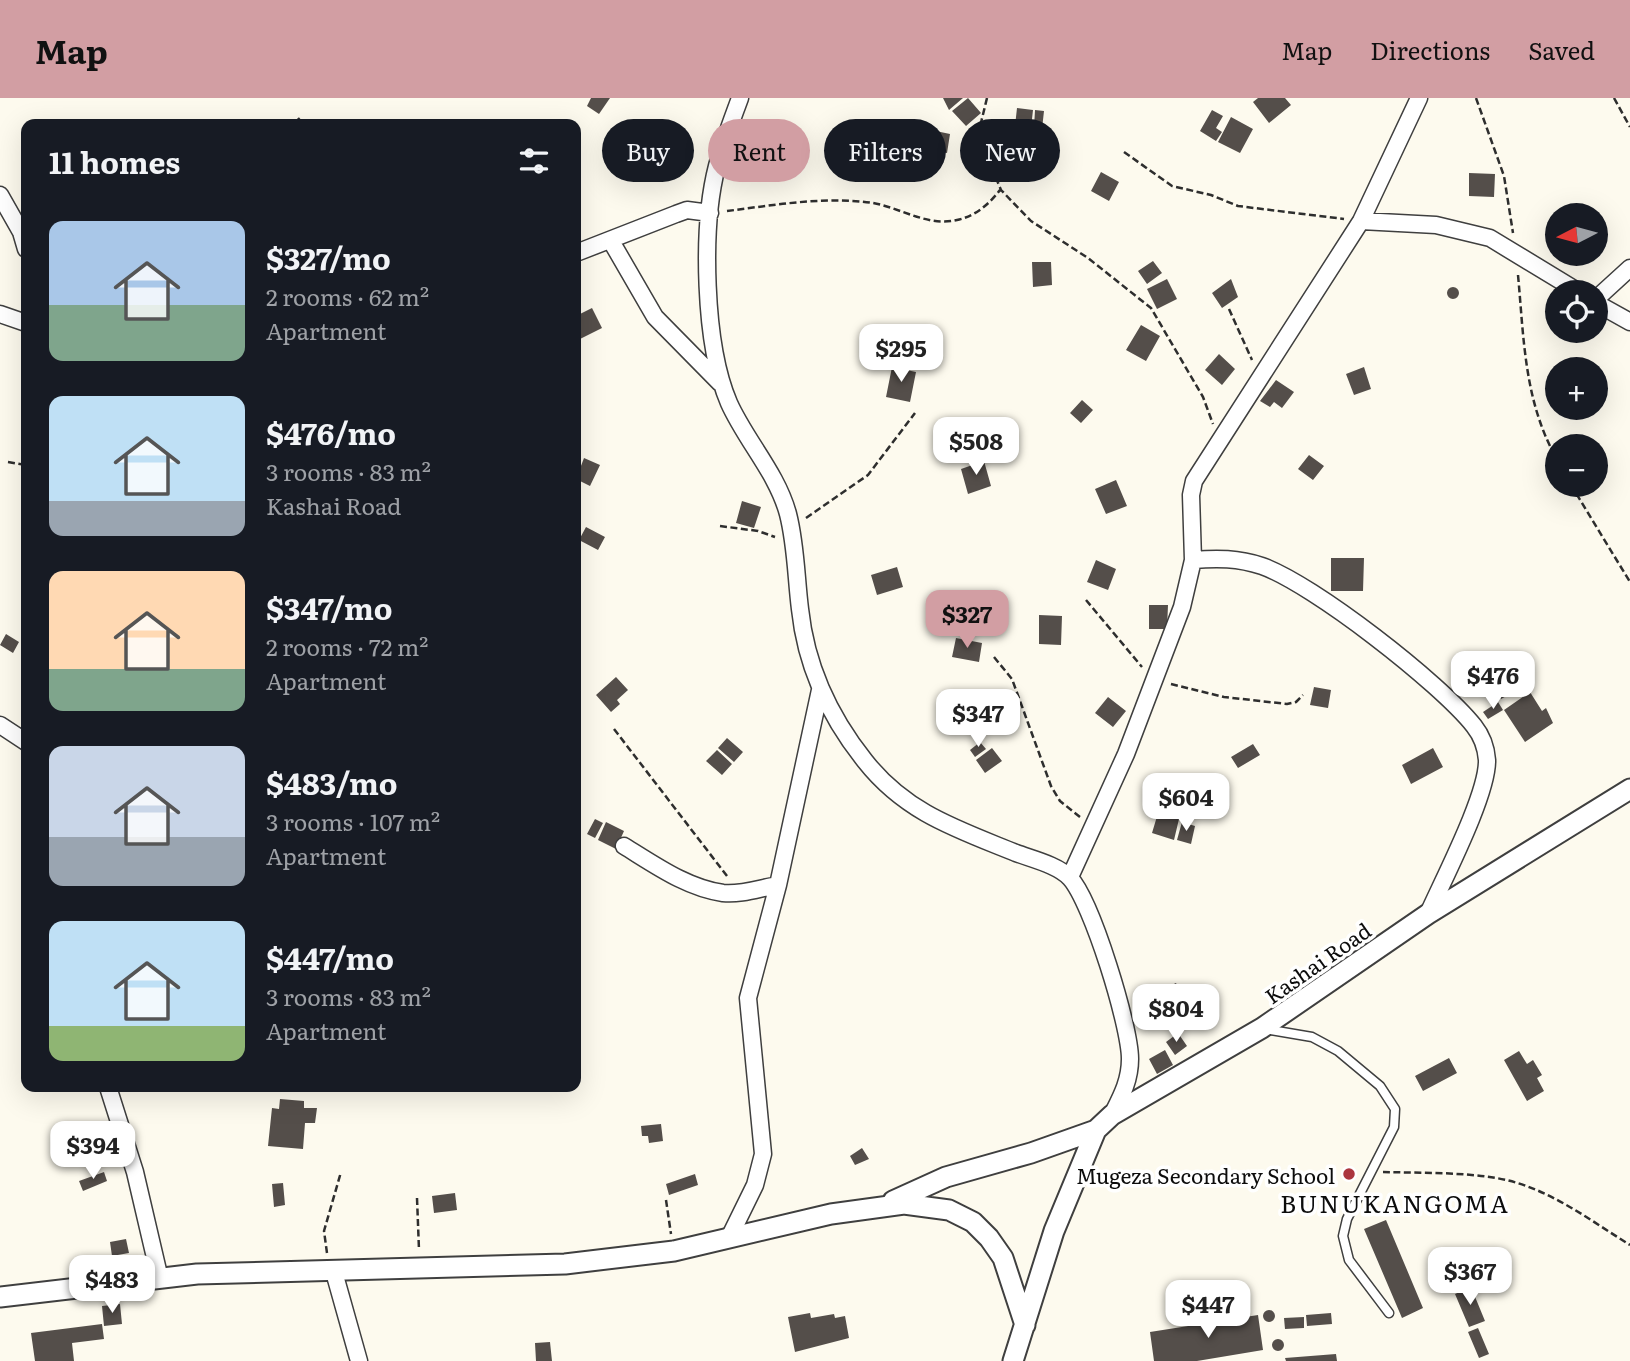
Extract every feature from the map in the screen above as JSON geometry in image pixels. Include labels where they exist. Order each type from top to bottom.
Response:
[{"type":"street","points":[[740,98],[717,167],[710,213],[712,347],[720,383],[739,426],[774,479],[791,528],[804,637],[820,690],[865,761],[894,792],[923,815],[1070,877],[1090,917],[1128,1038],[1128,1084],[1112,1115]]},
{"type":"street","points":[[1070,877],[1126,754],[1182,607],[1193,559],[1191,495],[1202,464],[1361,221],[1419,98]]},
{"type":"street","points":[[0,195],[21,232]]},
{"type":"street","points":[[581,251],[687,210],[710,213]]},
{"type":"street","points":[[1361,221],[1436,225],[1490,238],[1560,280]]},
{"type":"street","points":[[611,241],[655,317],[720,383]]},
{"type":"street","points":[[1608,289],[1630,268]]},
{"type":"street","points":[[1608,308],[1630,322]]},
{"type":"street","points":[[0,314],[21,321]]},
{"type":"street","points":[[1193,559],[1230,558],[1263,566],[1295,583],[1398,658],[1473,725],[1484,741],[1487,762],[1480,791],[1428,914]]},
{"type":"street","points":[[729,1238],[755,1185],[763,1154],[748,998],[778,885],[820,690]]},
{"type":"street","points":[[0,725],[21,739]]},
{"type":"street","name":"Kashai Road","points":[[1014,1361],[1055,1231],[1096,1130],[1112,1115],[1262,1028],[1428,914],[1630,789]]},
{"type":"street","points":[[624,846],[665,872],[700,887],[740,892],[778,885]]},
{"type":"street","points":[[110,1092],[135,1172],[160,1279]]},
{"type":"street","points":[[881,1207],[946,1177],[1031,1153],[1096,1130]]},
{"type":"street","points":[[0,1297],[197,1275],[565,1264],[674,1251],[831,1213],[929,1205],[948,1210],[972,1222],[989,1238],[1003,1258],[1025,1325]]},
{"type":"street","points":[[334,1272],[359,1361]]},
{"type":"lane","points":[[1262,1028],[1312,1037],[1338,1051],[1380,1086],[1395,1109],[1394,1127],[1347,1219],[1342,1236],[1349,1260],[1389,1313]]},
{"type":"path","points":[[987,98],[978,135],[1000,190],[1031,221],[1088,258],[1151,308],[1203,397],[1219,440]]},
{"type":"path","points":[[1476,98],[1504,176],[1517,252],[1529,386],[1545,440]]},
{"type":"path","points":[[1614,98],[1630,127]]},
{"type":"path","points":[[1124,152],[1172,186],[1211,195],[1238,206],[1361,221]]},
{"type":"path","points":[[710,213],[842,201],[873,203],[941,221],[956,221],[973,215],[1000,190]]},
{"type":"path","points":[[1228,309],[1260,376]]},
{"type":"path","points":[[791,528],[868,475],[915,413]]},
{"type":"path","points":[[8,462],[21,464]]},
{"type":"path","points":[[1578,497],[1630,582]]},
{"type":"path","points":[[720,526],[758,531],[794,546]]},
{"type":"path","points":[[1086,600],[1130,655],[1154,679],[1224,697],[1287,704],[1296,702],[1303,695]]},
{"type":"path","points":[[994,657],[1012,679],[1051,786],[1060,801],[1091,826]]},
{"type":"path","points":[[614,729],[740,892]]},
{"type":"path","points":[[1373,1171],[1497,1178],[1536,1190],[1574,1208],[1630,1245]]},
{"type":"path","points":[[334,1272],[325,1249],[324,1231],[341,1172]]},
{"type":"path","points":[[417,1198],[420,1267]]},
{"type":"path","points":[[666,1200],[674,1251]]},
{"type":"building","points":[[591,98],[610,98],[599,114],[587,106]]},
{"type":"building","points":[[943,98],[963,98],[949,110]]},
{"type":"building","points":[[968,98],[981,113],[974,119],[960,120],[952,111]]},
{"type":"building","points":[[1258,98],[1285,98],[1291,105],[1269,123],[1253,102]]},
{"type":"building","points":[[1017,108],[1033,110],[1032,119],[1016,119]]},
{"type":"building","points":[[1035,110],[1044,111],[1043,119],[1034,119]]},
{"type":"building","points":[[1212,110],[1223,116],[1216,128],[1222,132],[1216,141],[1200,131]]},
{"type":"building","points":[[1231,117],[1253,129],[1240,153],[1218,142]]},
{"type":"building","points":[[946,133],[950,134],[946,153]]},
{"type":"building","points":[[1101,172],[1119,182],[1109,201],[1091,191]]},
{"type":"building","points":[[1469,173],[1495,174],[1494,197],[1469,196]]},
{"type":"building","points":[[1153,261],[1162,273],[1147,284],[1138,271]]},
{"type":"building","points":[[1032,262],[1051,262],[1052,285],[1033,287]]},
{"type":"building","points":[[1167,279],[1177,299],[1157,309],[1147,289]]},
{"type":"building","points":[[1231,279],[1238,297],[1222,308],[1212,293]]},
{"type":"building","points":[[1453,287],[1459,293],[1453,299],[1447,293]]},
{"type":"building","points":[[592,308],[602,328],[581,338],[581,314]]},
{"type":"building","points":[[1141,325],[1160,336],[1146,361],[1126,350]]},
{"type":"building","points":[[1219,354],[1235,369],[1222,385],[1205,370]]},
{"type":"building","points":[[892,367],[916,372],[910,402],[886,397]]},
{"type":"building","points":[[1364,367],[1371,389],[1354,395],[1346,374]]},
{"type":"building","points":[[1276,380],[1294,392],[1282,408],[1274,402],[1270,407],[1260,401]]},
{"type":"building","points":[[1082,400],[1093,410],[1081,423],[1070,413]]},
{"type":"building","points":[[1309,455],[1324,466],[1313,480],[1298,469]]},
{"type":"building","points":[[584,458],[600,465],[590,486],[581,482]]},
{"type":"building","points":[[984,461],[991,486],[968,494],[961,469]]},
{"type":"building","points":[[1116,480],[1127,506],[1106,514],[1095,489]]},
{"type":"building","points":[[742,501],[761,507],[754,528],[736,523]]},
{"type":"building","points":[[586,527],[605,537],[598,550],[581,541]]},
{"type":"building","points":[[1331,558],[1364,558],[1363,591],[1331,591]]},
{"type":"building","points":[[1096,560],[1116,569],[1108,590],[1087,582]]},
{"type":"building","points":[[897,567],[903,587],[877,595],[871,575]]},
{"type":"building","points":[[1149,605],[1168,605],[1167,629],[1149,629]]},
{"type":"building","points":[[1039,615],[1062,616],[1061,645],[1039,644]]},
{"type":"building","points":[[6,634],[19,642],[13,653],[0,645]]},
{"type":"building","points":[[956,638],[982,643],[979,662],[952,657]]},
{"type":"building","points":[[1517,674],[1524,686],[1501,699],[1495,688]]},
{"type":"building","points":[[616,677],[628,690],[617,700],[620,704],[611,712],[596,695]]},
{"type":"building","points":[[1314,687],[1331,690],[1328,708],[1310,705]]},
{"type":"building","points":[[1530,692],[1542,711],[1546,708],[1553,723],[1525,742],[1504,710]]},
{"type":"building","points":[[1108,697],[1126,711],[1113,727],[1095,713]]},
{"type":"building","points":[[1498,702],[1503,710],[1488,719],[1483,712]]},
{"type":"building","points":[[727,738],[743,752],[734,762],[718,748]]},
{"type":"building","points":[[980,742],[986,749],[975,757],[970,750]]},
{"type":"building","points":[[1253,744],[1260,755],[1238,768],[1231,757]]},
{"type":"building","points":[[992,748],[1002,761],[985,773],[976,760]]},
{"type":"building","points":[[1433,748],[1443,767],[1411,784],[1402,765]]},
{"type":"building","points":[[717,750],[732,764],[722,775],[706,761]]},
{"type":"building","points":[[1158,813],[1179,819],[1174,840],[1152,833]]},
{"type":"building","points":[[595,819],[603,823],[595,838],[587,834]]},
{"type":"building","points":[[606,822],[624,831],[616,849],[598,840]]},
{"type":"building","points":[[1182,822],[1195,826],[1191,844],[1177,840]]},
{"type":"building","points":[[1176,983],[1186,1005],[1170,1013],[1159,991]]},
{"type":"building","points":[[1178,1033],[1187,1046],[1175,1055],[1166,1042]]},
{"type":"building","points":[[1165,1050],[1173,1065],[1157,1074],[1149,1059]]},
{"type":"building","points":[[1519,1051],[1527,1064],[1533,1060],[1542,1075],[1537,1078],[1544,1091],[1527,1101],[1504,1060]]},
{"type":"building","points":[[1449,1058],[1457,1073],[1423,1091],[1415,1076]]},
{"type":"building","points":[[280,1099],[304,1101],[304,1108],[317,1108],[315,1123],[305,1123],[303,1149],[268,1146],[272,1108],[279,1109]]},
{"type":"building","points":[[661,1124],[663,1141],[649,1143],[648,1136],[642,1136],[641,1126]]},
{"type":"building","points":[[862,1148],[869,1159],[855,1165],[850,1156]]},
{"type":"building","points":[[104,1172],[107,1181],[83,1191],[79,1181]]},
{"type":"building","points":[[695,1174],[698,1185],[669,1195],[666,1184]]},
{"type":"building","points":[[283,1183],[285,1205],[274,1207],[272,1184]]},
{"type":"building","points":[[455,1193],[457,1210],[434,1213],[432,1196]]},
{"type":"building","points":[[1386,1220],[1423,1308],[1402,1318],[1364,1229]]},
{"type":"building","points":[[126,1239],[129,1253],[112,1256],[110,1242]]},
{"type":"building","points":[[1471,1287],[1485,1321],[1469,1327],[1455,1294]]},
{"type":"building","points":[[120,1304],[122,1324],[104,1326],[102,1306]]},
{"type":"building","points":[[1269,1310],[1275,1316],[1269,1322],[1263,1316]]},
{"type":"building","points":[[810,1313],[811,1318],[834,1314],[835,1318],[845,1316],[849,1338],[795,1352],[788,1317]]},
{"type":"building","points":[[1331,1313],[1332,1324],[1307,1326],[1306,1315]]},
{"type":"building","points":[[1258,1315],[1263,1350],[1197,1361],[1154,1361],[1150,1332]]},
{"type":"building","points":[[1304,1317],[1304,1328],[1285,1329],[1284,1318]]},
{"type":"building","points":[[102,1324],[104,1339],[72,1343],[74,1361],[35,1361],[31,1333]]},
{"type":"building","points":[[1478,1328],[1489,1354],[1479,1358],[1468,1332]]},
{"type":"building","points":[[1278,1339],[1284,1345],[1278,1351],[1272,1345]]},
{"type":"building","points":[[550,1342],[552,1361],[536,1361],[535,1343]]},
{"type":"building","points":[[1336,1354],[1337,1361],[1286,1361],[1285,1358]]},
{"type":"place","name":"Mugeza Secondary School","points":[[1349,1174]]},
{"type":"district","name":"BUNUKANGOMA","points":[[1395,1202]]}]
